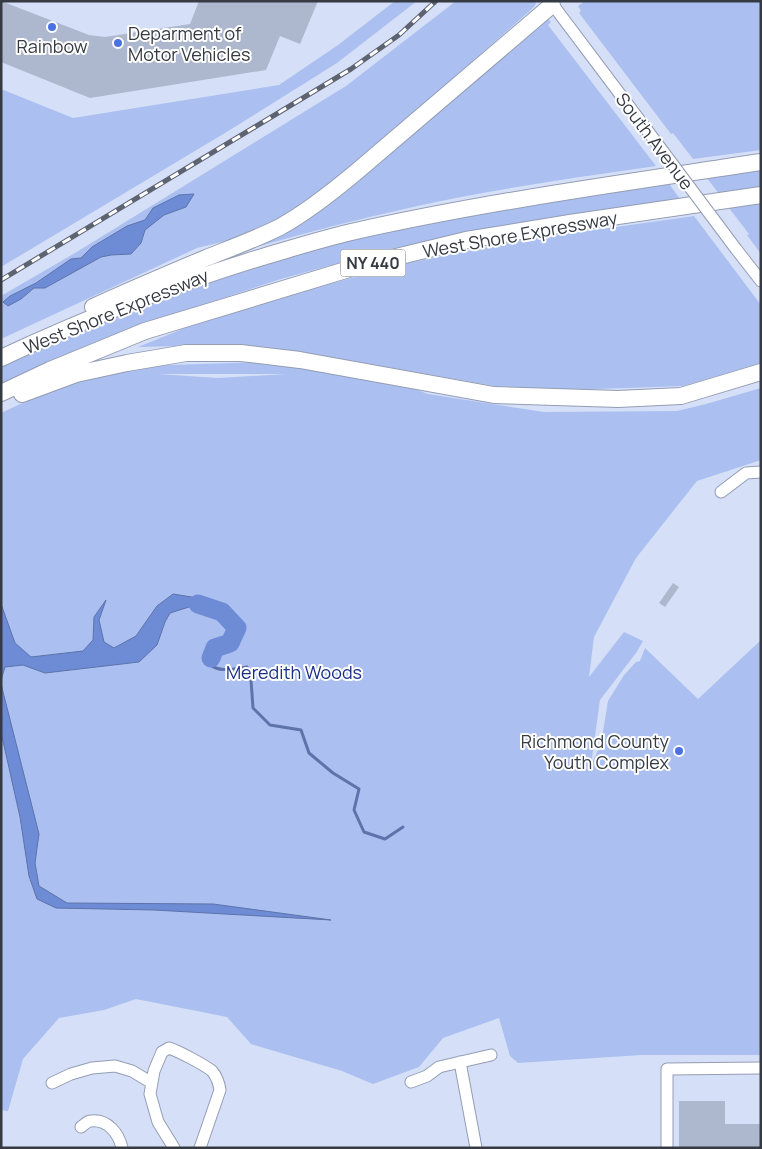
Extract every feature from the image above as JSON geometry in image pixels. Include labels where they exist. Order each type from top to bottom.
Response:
[{"type":"highway","points":[[1,352],[32,335],[156,278],[254,240],[306,212],[355,174],[553,2]]},
{"type":"highway","name":"West Shore Expressway","points":[[1,358],[130,303],[226,268],[345,233],[452,211],[761,162]]},
{"type":"highway","name":"West Shore Expressway","points":[[1,393],[50,370],[145,331],[358,266],[466,240],[761,195]]},
{"type":"highway","points":[[1,403],[76,374],[127,362],[186,353],[240,353],[300,360],[494,395],[609,399],[681,396],[761,372]]},
{"type":"street","name":"South Avenue","points":[[553,2],[761,281]]},
{"type":"street","points":[[721,492],[746,473],[761,472]]},
{"type":"street","points":[[174,1148],[158,1122],[150,1094],[154,1071],[162,1052],[169,1048],[176,1050],[212,1071],[218,1080],[220,1090],[200,1148]]},
{"type":"street","points":[[411,1082],[427,1076],[439,1067],[491,1055]]},
{"type":"street","points":[[460,1062],[476,1148]]},
{"type":"street","points":[[52,1083],[71,1074],[92,1068],[115,1066],[132,1072],[152,1083]]},
{"type":"street","points":[[666,1148],[667,1069],[761,1068]]},
{"type":"street","points":[[81,1127],[92,1121],[107,1124],[117,1134],[122,1148]]},
{"type":"green space","points":[[395,1],[417,1],[337,63],[225,133],[1,267],[1,89],[73,118],[279,85],[338,45]]},
{"type":"green space","points":[[456,1],[535,1],[536,4],[344,174],[287,215],[226,241],[197,248],[1,339],[1,296],[75,253],[346,86]]},
{"type":"green space","points":[[585,1],[761,1],[761,150],[693,159],[673,133],[671,134],[579,13],[581,11],[578,6]]},
{"type":"green space","points":[[548,19],[551,22],[548,25],[656,166],[534,184],[443,201],[336,225],[208,261],[267,235]]},
{"type":"green space","points":[[761,169],[761,188],[720,195],[706,177]]},
{"type":"green space","points":[[668,182],[680,199],[497,227],[390,249],[281,279],[171,315],[56,359],[1,385],[1,364],[165,296],[274,259],[388,230],[500,208]]},
{"type":"green space","points":[[761,203],[761,254],[747,235],[749,234],[729,208]]},
{"type":"green space","points":[[694,216],[761,305],[761,363],[683,386],[570,390],[495,386],[307,353],[224,345],[138,347],[195,324],[286,296],[403,264],[524,240]]},
{"type":"green space","name":"Meredith Woods","points":[[265,362],[401,384],[428,394],[544,412],[677,411],[761,388],[761,460],[697,481],[636,558],[594,637],[589,677],[624,632],[643,641],[600,700],[591,765],[601,744],[608,701],[624,675],[636,662],[640,661],[645,648],[698,699],[761,640],[761,1055],[642,1055],[518,1063],[510,1056],[499,1018],[443,1038],[419,1067],[373,1084],[342,1071],[251,1044],[227,1017],[136,999],[104,1010],[59,1018],[23,1059],[8,1111],[1,1110],[1,413],[61,385],[138,366]],"holes":[[[158,374],[286,374],[218,378]]]},
{"type":"shaded area","points":[[194,194],[186,207],[164,215],[145,230],[141,243],[131,254],[101,257],[45,288],[34,288],[21,299],[8,306],[3,302],[10,296],[36,283],[71,259],[81,258],[92,247],[127,226],[145,220],[153,208],[179,195]]},
{"type":"shaded area","points":[[173,594],[204,599],[222,612],[189,607],[170,613],[157,645],[139,662],[45,673],[23,665],[5,667],[1,680],[1,604],[15,643],[31,657],[83,651],[93,640],[94,617],[106,600],[99,620],[104,642],[114,648],[136,636],[157,606]]},
{"type":"shaded area","points":[[1,684],[39,834],[35,863],[39,886],[67,903],[213,904],[331,920],[154,910],[56,908],[37,899],[29,876],[20,817],[1,732]]},
{"type":"building","points":[[1,1],[89,35],[105,37],[190,24],[199,1],[318,1],[300,44],[280,36],[266,70],[90,98],[1,62]]},
{"type":"building","points":[[673,583],[679,587],[665,607],[659,603]]},
{"type":"building","points":[[679,1101],[725,1101],[725,1124],[761,1124],[761,1148],[679,1148]]},
{"type":"waterway","points":[[198,604],[222,612],[237,628],[230,643],[215,648],[211,658]]},
{"type":"waterway","points":[[211,658],[209,664],[218,669],[227,670],[247,667],[251,680],[253,708],[270,725],[301,730],[309,753],[333,773],[359,789],[354,810],[364,832],[385,839],[403,827]]},
{"type":"railway","points":[[1,280],[351,69],[399,35],[436,1]]},
{"type":"place","name":"Rainbow","points":[[52,27]]},
{"type":"place","name":"Deparment of Motor Vehicles","points":[[118,43]]},
{"type":"place","name":"Richmond County Youth Complex","points":[[679,751]]}]
